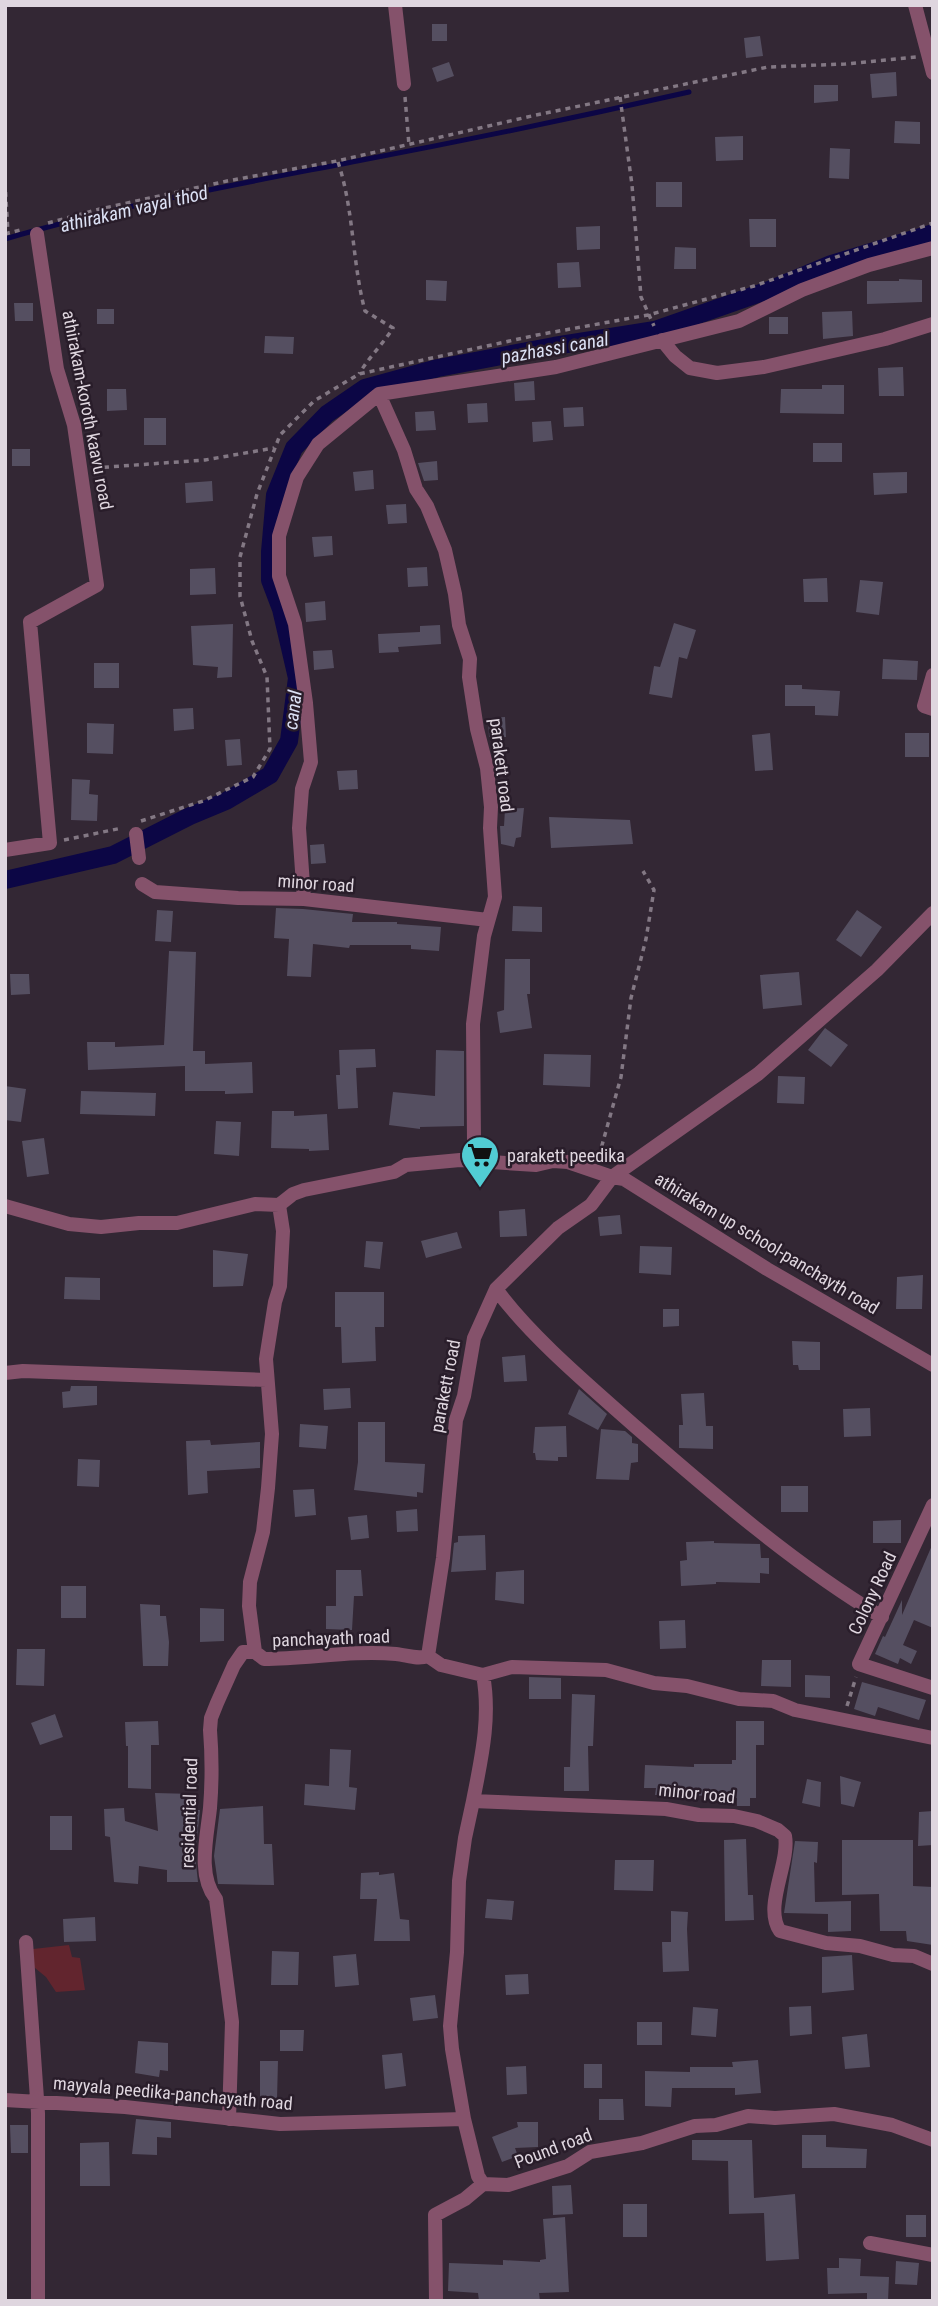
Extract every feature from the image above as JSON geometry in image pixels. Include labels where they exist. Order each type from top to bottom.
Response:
[{"type":"street","points":[[395,5],[404,84]]},
{"type":"street","points":[[915,5],[933,73]]},
{"type":"street","name":"athirakam-koroth kaavu road","points":[[34,233],[57,369],[74,425],[97,585],[30,622],[50,843]]},
{"type":"street","points":[[304,899],[299,828],[302,789],[311,762],[295,624],[279,576],[279,536],[297,477],[318,444],[380,394],[556,367],[739,321],[802,290],[869,265],[933,248]]},
{"type":"street","points":[[662,340],[691,368],[717,373],[764,367],[885,339],[933,324]]},
{"type":"street","name":"parakett road","points":[[380,394],[416,489],[427,506],[445,550],[459,625],[470,659],[469,677],[477,729],[487,768],[495,897],[488,920],[473,1024],[476,1159]]},
{"type":"street","points":[[933,675],[924,706],[933,709]]},
{"type":"street","points":[[135,829],[139,858]]},
{"type":"street","points":[[5,850],[50,843]]},
{"type":"street","name":"minor road","points":[[142,884],[155,892],[304,899],[488,920]]},
{"type":"street","name":"parakett road","points":[[428,1656],[443,1559],[456,1419],[464,1396],[474,1338],[496,1289],[558,1228],[591,1205],[612,1177],[758,1073],[877,970],[933,913]]},
{"type":"street","name":"athirakam up school-panchayth road","points":[[5,1206],[69,1224],[101,1227],[177,1223],[256,1204],[279,1205],[293,1194],[304,1190],[394,1172],[406,1165],[476,1159],[536,1165],[553,1160],[568,1162],[624,1179],[767,1269],[933,1365]]},
{"type":"street","name":"panchayath road","points":[[279,1205],[283,1231],[281,1286],[269,1334],[266,1380],[272,1434],[268,1488],[263,1532],[250,1583],[249,1606],[256,1652],[264,1659],[396,1654],[420,1659],[428,1656],[441,1665],[483,1675],[512,1667],[607,1670],[654,1683],[687,1686],[739,1699],[773,1701],[795,1710],[933,1738]]},
{"type":"street","points":[[496,1289],[509,1306],[567,1364],[702,1485],[848,1597],[882,1617]]},
{"type":"street","points":[[5,1373],[23,1371],[266,1380]]},
{"type":"street","name":"Colony Road","points":[[859,1664],[933,1505]]},
{"type":"street","name":"residential road","points":[[229,2119],[231,2011],[216,1899],[206,1884],[205,1874],[210,1730],[211,1718],[234,1665],[243,1652],[256,1652]]},
{"type":"street","points":[[859,1664],[933,1688]]},
{"type":"street","points":[[436,2301],[435,2215],[465,2199],[483,2184],[478,2176],[464,2119],[450,2026],[457,1952],[459,1881],[486,1717],[483,1675]]},
{"type":"street","name":"minor road","points":[[473,1801],[579,1807],[646,1807],[757,1821],[785,1836],[775,1905],[775,1919],[780,1931],[826,1943],[914,1956],[933,1964]]},
{"type":"street","points":[[26,1942],[37,2101],[38,2301]]},
{"type":"street","name":"mayyala peedika-panchayath road","points":[[5,2100],[280,2124],[464,2119]]},
{"type":"street","name":"Pound road","points":[[483,2184],[508,2185],[568,2166],[590,2152],[642,2143],[685,2129],[716,2125],[748,2116],[775,2118],[834,2114],[892,2125],[933,2140]]},
{"type":"street","points":[[870,2244],[933,2255]]},
{"type":"path","points":[[48,223],[227,181],[338,161],[768,67],[845,64],[928,55]]},
{"type":"path","points":[[404,84],[409,145]]},
{"type":"path","points":[[620,99],[632,185],[641,297],[648,315]]},
{"type":"path","points":[[338,161],[347,195],[358,286],[365,312],[393,328],[382,347],[365,363],[359,374]]},
{"type":"path","points":[[5,182],[7,234],[34,233]]},
{"type":"path","points":[[50,843],[122,828],[135,829],[203,801],[253,777],[270,749],[267,677],[252,641],[240,596],[240,557],[257,494],[281,435],[314,401],[359,374],[537,335],[648,315],[754,286],[933,223]]},
{"type":"path","points":[[81,469],[205,460],[275,448]]},
{"type":"path","points":[[595,1171],[621,1077],[631,998],[646,939],[654,890],[643,871]]},
{"type":"path","points":[[844,1719],[859,1664]]},
{"type":"shaded area","points":[[69,1945],[72,1957],[80,1958],[85,1990],[56,1992],[46,1977],[29,1963],[33,1949]]},
{"type":"building","points":[[432,24],[447,24],[447,41],[432,41]]},
{"type":"building","points":[[760,36],[763,56],[746,58],[744,38]]},
{"type":"building","points":[[449,62],[454,76],[437,82],[432,68]]},
{"type":"building","points":[[896,72],[897,96],[872,98],[870,74]]},
{"type":"building","points":[[814,85],[838,85],[838,101],[814,103]]},
{"type":"building","points":[[895,121],[920,122],[920,144],[894,143]]},
{"type":"building","points":[[743,136],[743,160],[716,161],[715,137]]},
{"type":"building","points":[[830,148],[850,149],[849,179],[829,178]]},
{"type":"building","points":[[656,182],[682,182],[682,207],[656,207]]},
{"type":"building","points":[[749,219],[776,219],[776,247],[750,247]]},
{"type":"building","points":[[600,226],[600,249],[577,250],[576,227]]},
{"type":"building","points":[[675,247],[696,248],[696,269],[674,269]]},
{"type":"building","points":[[579,262],[581,287],[558,288],[557,263]]},
{"type":"building","points":[[426,280],[447,281],[446,301],[426,300]]},
{"type":"building","points":[[922,280],[922,302],[867,304],[867,281]]},
{"type":"building","points":[[14,303],[33,303],[33,321],[15,321]]},
{"type":"building","points":[[97,309],[114,309],[114,324],[97,324]]},
{"type":"building","points":[[852,311],[853,336],[823,339],[822,312]]},
{"type":"building","points":[[769,317],[788,317],[788,334],[769,334]]},
{"type":"building","points":[[265,336],[294,337],[293,354],[264,353]]},
{"type":"building","points":[[903,367],[904,396],[879,396],[878,368]]},
{"type":"building","points":[[534,381],[535,400],[515,401],[514,383]]},
{"type":"building","points":[[822,385],[844,385],[844,414],[780,413],[781,389],[822,389]]},
{"type":"building","points":[[107,389],[126,389],[127,410],[107,411]]},
{"type":"building","points":[[487,403],[488,422],[468,423],[467,404]]},
{"type":"building","points":[[583,407],[584,426],[564,427],[563,408]]},
{"type":"building","points":[[434,411],[436,430],[416,431],[415,412]]},
{"type":"building","points":[[144,418],[166,418],[166,445],[144,445]]},
{"type":"building","points":[[551,421],[553,440],[533,442],[532,422]]},
{"type":"building","points":[[813,443],[842,443],[842,462],[813,462]]},
{"type":"building","points":[[12,449],[30,449],[30,466],[12,466]]},
{"type":"building","points":[[437,461],[438,480],[424,481],[418,463]]},
{"type":"building","points":[[373,470],[374,489],[355,491],[353,472]]},
{"type":"building","points":[[907,472],[907,493],[874,495],[873,473]]},
{"type":"building","points":[[212,481],[213,501],[186,503],[185,483]]},
{"type":"building","points":[[406,504],[407,523],[388,524],[386,505]]},
{"type":"building","points":[[332,536],[333,555],[314,557],[312,537]]},
{"type":"building","points":[[427,567],[428,586],[408,587],[407,568]]},
{"type":"building","points":[[215,568],[216,594],[190,595],[190,569]]},
{"type":"building","points":[[827,578],[828,602],[804,602],[803,579]]},
{"type":"building","points":[[860,580],[883,582],[879,615],[856,612]]},
{"type":"building","points":[[325,601],[326,620],[306,622],[305,603]]},
{"type":"building","points":[[674,623],[696,630],[687,659],[679,657],[672,698],[649,694],[654,666],[660,667]]},
{"type":"building","points":[[233,624],[232,677],[217,678],[218,667],[193,665],[191,626]]},
{"type":"building","points":[[440,625],[441,644],[398,647],[399,652],[379,653],[378,634],[420,632],[420,626]]},
{"type":"building","points":[[332,650],[334,668],[314,670],[313,651]]},
{"type":"building","points":[[883,659],[918,661],[917,680],[882,679]]},
{"type":"building","points":[[94,663],[119,663],[119,688],[94,688]]},
{"type":"building","points":[[785,685],[802,685],[802,689],[840,691],[838,716],[815,715],[815,706],[785,706]]},
{"type":"building","points":[[193,708],[194,729],[174,731],[173,709]]},
{"type":"building","points":[[505,717],[506,737],[489,737],[488,718]]},
{"type":"building","points":[[87,723],[114,724],[113,754],[87,753]]},
{"type":"building","points":[[770,733],[773,770],[755,771],[752,735]]},
{"type":"building","points":[[905,733],[929,733],[929,757],[905,757]]},
{"type":"building","points":[[240,739],[242,765],[227,766],[225,740]]},
{"type":"building","points":[[357,770],[358,789],[339,790],[337,771]]},
{"type":"building","points":[[72,779],[90,780],[89,794],[98,795],[97,821],[71,820]]},
{"type":"building","points":[[524,808],[521,837],[516,838],[514,847],[501,844],[500,826],[504,826],[505,809]]},
{"type":"building","points":[[549,817],[630,820],[633,844],[551,848]]},
{"type":"building","points":[[324,844],[326,863],[311,864],[310,845]]},
{"type":"building","points":[[513,906],[542,907],[542,932],[512,931]]},
{"type":"building","points":[[276,908],[353,914],[352,922],[397,922],[441,927],[439,951],[411,949],[411,945],[350,945],[349,948],[313,944],[311,977],[287,976],[289,939],[274,938]]},
{"type":"building","points":[[157,910],[173,911],[171,942],[155,941]]},
{"type":"building","points":[[857,910],[882,927],[861,957],[836,940]]},
{"type":"building","points":[[169,951],[196,952],[193,1051],[205,1051],[205,1064],[252,1062],[253,1093],[185,1091],[185,1066],[88,1070],[87,1042],[115,1042],[115,1047],[164,1045]]},
{"type":"building","points":[[505,959],[530,959],[530,994],[527,994],[532,1028],[500,1033],[497,1012],[504,1010]]},
{"type":"building","points":[[799,972],[802,1005],[763,1009],[760,975]]},
{"type":"building","points":[[10,974],[29,974],[30,994],[11,995]]},
{"type":"building","points":[[825,1028],[848,1045],[831,1067],[808,1050]]},
{"type":"building","points":[[375,1049],[376,1067],[356,1068],[358,1108],[338,1109],[336,1075],[340,1075],[339,1050]]},
{"type":"building","points":[[436,1050],[464,1051],[464,1126],[420,1129],[389,1125],[393,1092],[435,1096]]},
{"type":"building","points":[[544,1054],[591,1055],[590,1087],[543,1085]]},
{"type":"building","points":[[778,1076],[805,1077],[804,1104],[777,1103]]},
{"type":"building","points":[[5,1086],[26,1089],[21,1122],[5,1120]]},
{"type":"building","points":[[81,1091],[156,1093],[155,1116],[80,1114]]},
{"type":"building","points":[[272,1111],[294,1111],[294,1116],[327,1114],[329,1150],[271,1148]]},
{"type":"building","points":[[216,1121],[241,1122],[239,1156],[214,1154]]},
{"type":"building","points":[[44,1138],[49,1174],[27,1177],[22,1141]]},
{"type":"building","points":[[525,1209],[527,1236],[500,1237],[499,1211]]},
{"type":"building","points":[[620,1215],[622,1234],[600,1236],[598,1217]]},
{"type":"building","points":[[457,1232],[462,1248],[426,1258],[421,1241]]},
{"type":"building","points":[[366,1241],[383,1242],[380,1269],[364,1267]]},
{"type":"building","points":[[640,1246],[672,1247],[671,1275],[639,1273]]},
{"type":"building","points":[[213,1250],[248,1254],[243,1286],[213,1287]]},
{"type":"building","points":[[923,1275],[922,1309],[896,1309],[897,1277]]},
{"type":"building","points":[[65,1277],[100,1278],[100,1300],[64,1299]]},
{"type":"building","points":[[335,1292],[384,1292],[384,1327],[375,1327],[376,1361],[342,1363],[341,1327],[335,1327]]},
{"type":"building","points":[[663,1309],[679,1309],[679,1326],[663,1327]]},
{"type":"building","points":[[792,1341],[820,1342],[820,1370],[799,1370],[798,1365],[793,1365]]},
{"type":"building","points":[[525,1355],[527,1381],[504,1382],[502,1357]]},
{"type":"building","points":[[71,1386],[97,1386],[97,1405],[63,1408],[62,1392],[70,1391]]},
{"type":"building","points":[[350,1388],[351,1408],[324,1410],[323,1389]]},
{"type":"building","points":[[579,1389],[607,1414],[598,1430],[568,1414]]},
{"type":"building","points":[[704,1393],[706,1426],[713,1426],[713,1449],[679,1448],[679,1425],[683,1425],[681,1394]]},
{"type":"building","points":[[870,1408],[871,1436],[844,1437],[843,1409]]},
{"type":"building","points":[[358,1422],[385,1422],[385,1462],[425,1464],[423,1493],[417,1492],[417,1497],[354,1490],[358,1462]]},
{"type":"building","points":[[300,1424],[328,1426],[326,1449],[299,1447]]},
{"type":"building","points":[[566,1426],[567,1457],[558,1457],[558,1461],[536,1460],[533,1453],[535,1427]]},
{"type":"building","points":[[601,1429],[625,1431],[632,1437],[632,1443],[638,1444],[638,1462],[631,1463],[629,1480],[596,1479]]},
{"type":"building","points":[[210,1440],[211,1445],[260,1442],[260,1468],[207,1471],[208,1493],[188,1495],[186,1441]]},
{"type":"building","points":[[78,1459],[100,1460],[99,1487],[77,1486]]},
{"type":"building","points":[[781,1486],[808,1486],[808,1512],[781,1512]]},
{"type":"building","points":[[314,1489],[316,1515],[295,1517],[293,1490]]},
{"type":"building","points":[[417,1509],[418,1531],[397,1532],[396,1511]]},
{"type":"building","points":[[367,1515],[369,1538],[351,1540],[348,1517]]},
{"type":"building","points":[[901,1520],[901,1543],[873,1543],[873,1521]]},
{"type":"building","points":[[485,1535],[486,1570],[451,1572],[454,1543],[458,1542],[458,1536]]},
{"type":"building","points":[[686,1542],[760,1544],[761,1558],[769,1558],[769,1574],[760,1573],[760,1583],[716,1582],[681,1586],[680,1561],[687,1560]]},
{"type":"building","points":[[933,1543],[933,1628],[914,1620],[903,1645],[917,1651],[911,1664],[900,1658],[898,1664],[875,1654],[902,1600],[902,1615]]},
{"type":"building","points":[[336,1570],[361,1570],[363,1596],[354,1596],[352,1630],[326,1629],[326,1606],[336,1606]]},
{"type":"building","points":[[524,1570],[524,1604],[495,1600],[496,1572]]},
{"type":"building","points":[[61,1586],[86,1586],[86,1618],[61,1618]]},
{"type":"building","points":[[140,1604],[160,1605],[160,1616],[166,1616],[168,1666],[143,1666]]},
{"type":"building","points":[[200,1608],[224,1609],[224,1641],[200,1642]]},
{"type":"building","points":[[685,1620],[686,1648],[660,1649],[659,1621]]},
{"type":"building","points":[[17,1649],[45,1649],[44,1686],[16,1685]]},
{"type":"building","points":[[762,1660],[791,1660],[791,1687],[761,1686]]},
{"type":"building","points":[[805,1675],[830,1676],[830,1698],[805,1697]]},
{"type":"building","points":[[529,1677],[561,1678],[561,1699],[529,1699]]},
{"type":"building","points":[[862,1682],[926,1700],[919,1720],[878,1707],[875,1716],[854,1709]]},
{"type":"building","points":[[572,1694],[595,1695],[593,1746],[588,1746],[589,1791],[564,1791],[564,1767],[570,1767]]},
{"type":"building","points":[[55,1714],[63,1737],[40,1745],[31,1723]]},
{"type":"building","points":[[158,1721],[159,1745],[151,1745],[151,1789],[128,1788],[125,1722]]},
{"type":"building","points":[[736,1721],[764,1721],[764,1745],[756,1745],[756,1798],[750,1798],[750,1806],[737,1806],[737,1798],[732,1796],[655,1795],[656,1788],[644,1788],[645,1765],[694,1767],[694,1764],[732,1764],[732,1760],[736,1760]]},
{"type":"building","points":[[330,1749],[351,1750],[349,1787],[357,1788],[355,1810],[304,1805],[305,1784],[329,1786]]},
{"type":"building","points":[[840,1776],[861,1782],[854,1807],[841,1804]]},
{"type":"building","points":[[807,1779],[821,1782],[820,1807],[802,1803]]},
{"type":"building","points":[[155,1793],[194,1794],[195,1810],[200,1810],[195,1855],[198,1882],[167,1882],[167,1870],[139,1866],[138,1884],[114,1882],[110,1837],[105,1836],[104,1809],[124,1808],[125,1821],[158,1831]]},
{"type":"building","points":[[263,1806],[264,1844],[272,1844],[274,1885],[218,1884],[214,1856],[220,1809]]},
{"type":"building","points":[[933,1811],[933,1845],[918,1846],[919,1812]]},
{"type":"building","points":[[50,1816],[72,1816],[72,1850],[50,1850]]},
{"type":"building","points":[[746,1839],[748,1895],[753,1895],[754,1920],[725,1921],[724,1840]]},
{"type":"building","points":[[842,1840],[913,1840],[913,1886],[933,1887],[933,1945],[907,1941],[906,1931],[880,1931],[879,1894],[842,1895]]},
{"type":"building","points":[[795,1841],[818,1842],[817,1863],[814,1862],[815,1902],[851,1901],[851,1931],[828,1932],[828,1914],[784,1913]]},
{"type":"building","points":[[615,1860],[654,1860],[653,1891],[614,1890]]},
{"type":"building","points":[[379,1872],[379,1875],[394,1873],[400,1919],[409,1920],[410,1941],[374,1941],[377,1899],[360,1899],[361,1873]]},
{"type":"building","points":[[487,1899],[514,1901],[512,1920],[485,1918]]},
{"type":"building","points":[[671,1911],[688,1912],[689,1971],[663,1972],[662,1942],[671,1942]]},
{"type":"building","points":[[95,1917],[96,1941],[64,1942],[63,1919]]},
{"type":"building","points":[[272,1951],[299,1952],[298,1985],[271,1985]]},
{"type":"building","points":[[356,1954],[359,1985],[335,1987],[333,1956]]},
{"type":"building","points":[[852,1955],[854,1990],[822,1993],[822,1957]]},
{"type":"building","points":[[528,1974],[529,1994],[506,1995],[505,1975]]},
{"type":"building","points":[[435,1995],[438,2018],[413,2021],[410,1998]]},
{"type":"building","points":[[811,2006],[812,2034],[790,2036],[789,2007]]},
{"type":"building","points":[[693,2007],[718,2009],[716,2037],[691,2035]]},
{"type":"building","points":[[637,2022],[662,2022],[662,2045],[637,2045]]},
{"type":"building","points":[[280,2030],[304,2030],[303,2051],[280,2051]]},
{"type":"building","points":[[867,2034],[870,2067],[845,2069],[842,2037]]},
{"type":"building","points":[[138,2041],[168,2043],[168,2071],[160,2070],[159,2077],[135,2073]]},
{"type":"building","points":[[402,2053],[406,2086],[385,2089],[382,2055]]},
{"type":"building","points":[[758,2060],[761,2093],[735,2095],[735,2088],[672,2088],[671,2107],[645,2106],[645,2071],[690,2072],[690,2067],[733,2067],[732,2062]]},
{"type":"building","points":[[260,2061],[278,2061],[277,2099],[260,2099]]},
{"type":"building","points":[[584,2064],[602,2064],[602,2088],[584,2088]]},
{"type":"building","points":[[526,2066],[527,2094],[507,2095],[506,2067]]},
{"type":"building","points":[[599,2099],[623,2099],[624,2120],[599,2120]]},
{"type":"building","points":[[136,2119],[171,2122],[171,2138],[157,2137],[157,2155],[132,2154]]},
{"type":"building","points":[[517,2122],[538,2122],[538,2147],[515,2148],[518,2156],[502,2162],[492,2137],[518,2127]]},
{"type":"building","points":[[10,2125],[28,2125],[28,2153],[11,2153]]},
{"type":"building","points":[[802,2135],[826,2135],[826,2147],[867,2149],[866,2168],[802,2168]]},
{"type":"building","points":[[692,2140],[752,2140],[754,2198],[795,2194],[799,2259],[766,2261],[764,2213],[729,2214],[728,2161],[692,2160]]},
{"type":"building","points":[[109,2142],[110,2186],[80,2186],[80,2143]]},
{"type":"building","points":[[571,2185],[573,2214],[553,2215],[552,2186]]},
{"type":"building","points":[[623,2204],[647,2204],[647,2237],[623,2237]]},
{"type":"building","points":[[906,2215],[926,2215],[926,2237],[906,2237]]},
{"type":"building","points":[[565,2217],[569,2292],[539,2293],[540,2301],[479,2301],[478,2293],[448,2291],[449,2263],[503,2265],[503,2260],[540,2262],[546,2259],[543,2219]]},
{"type":"building","points":[[839,2258],[861,2259],[860,2276],[889,2277],[888,2301],[867,2301],[867,2293],[828,2294],[827,2268],[839,2268]]},
{"type":"building","points":[[896,2261],[919,2263],[917,2285],[895,2284]]},
{"type":"waterway","name":"athirakam vayal thod","points":[[5,239],[180,196],[482,137],[689,92]]},
{"type":"waterway","name":"pazhassi canal","points":[[5,880],[113,855],[226,801],[270,775],[289,741],[297,678],[281,609],[270,580],[275,495],[294,448],[327,414],[365,388],[438,368],[655,330],[769,290],[831,264],[933,233]]},
{"type":"place","name":"parakett peedika","points":[[480,1189]]},
{"type":"water label","name":"canal","points":[[293,710]]}]
